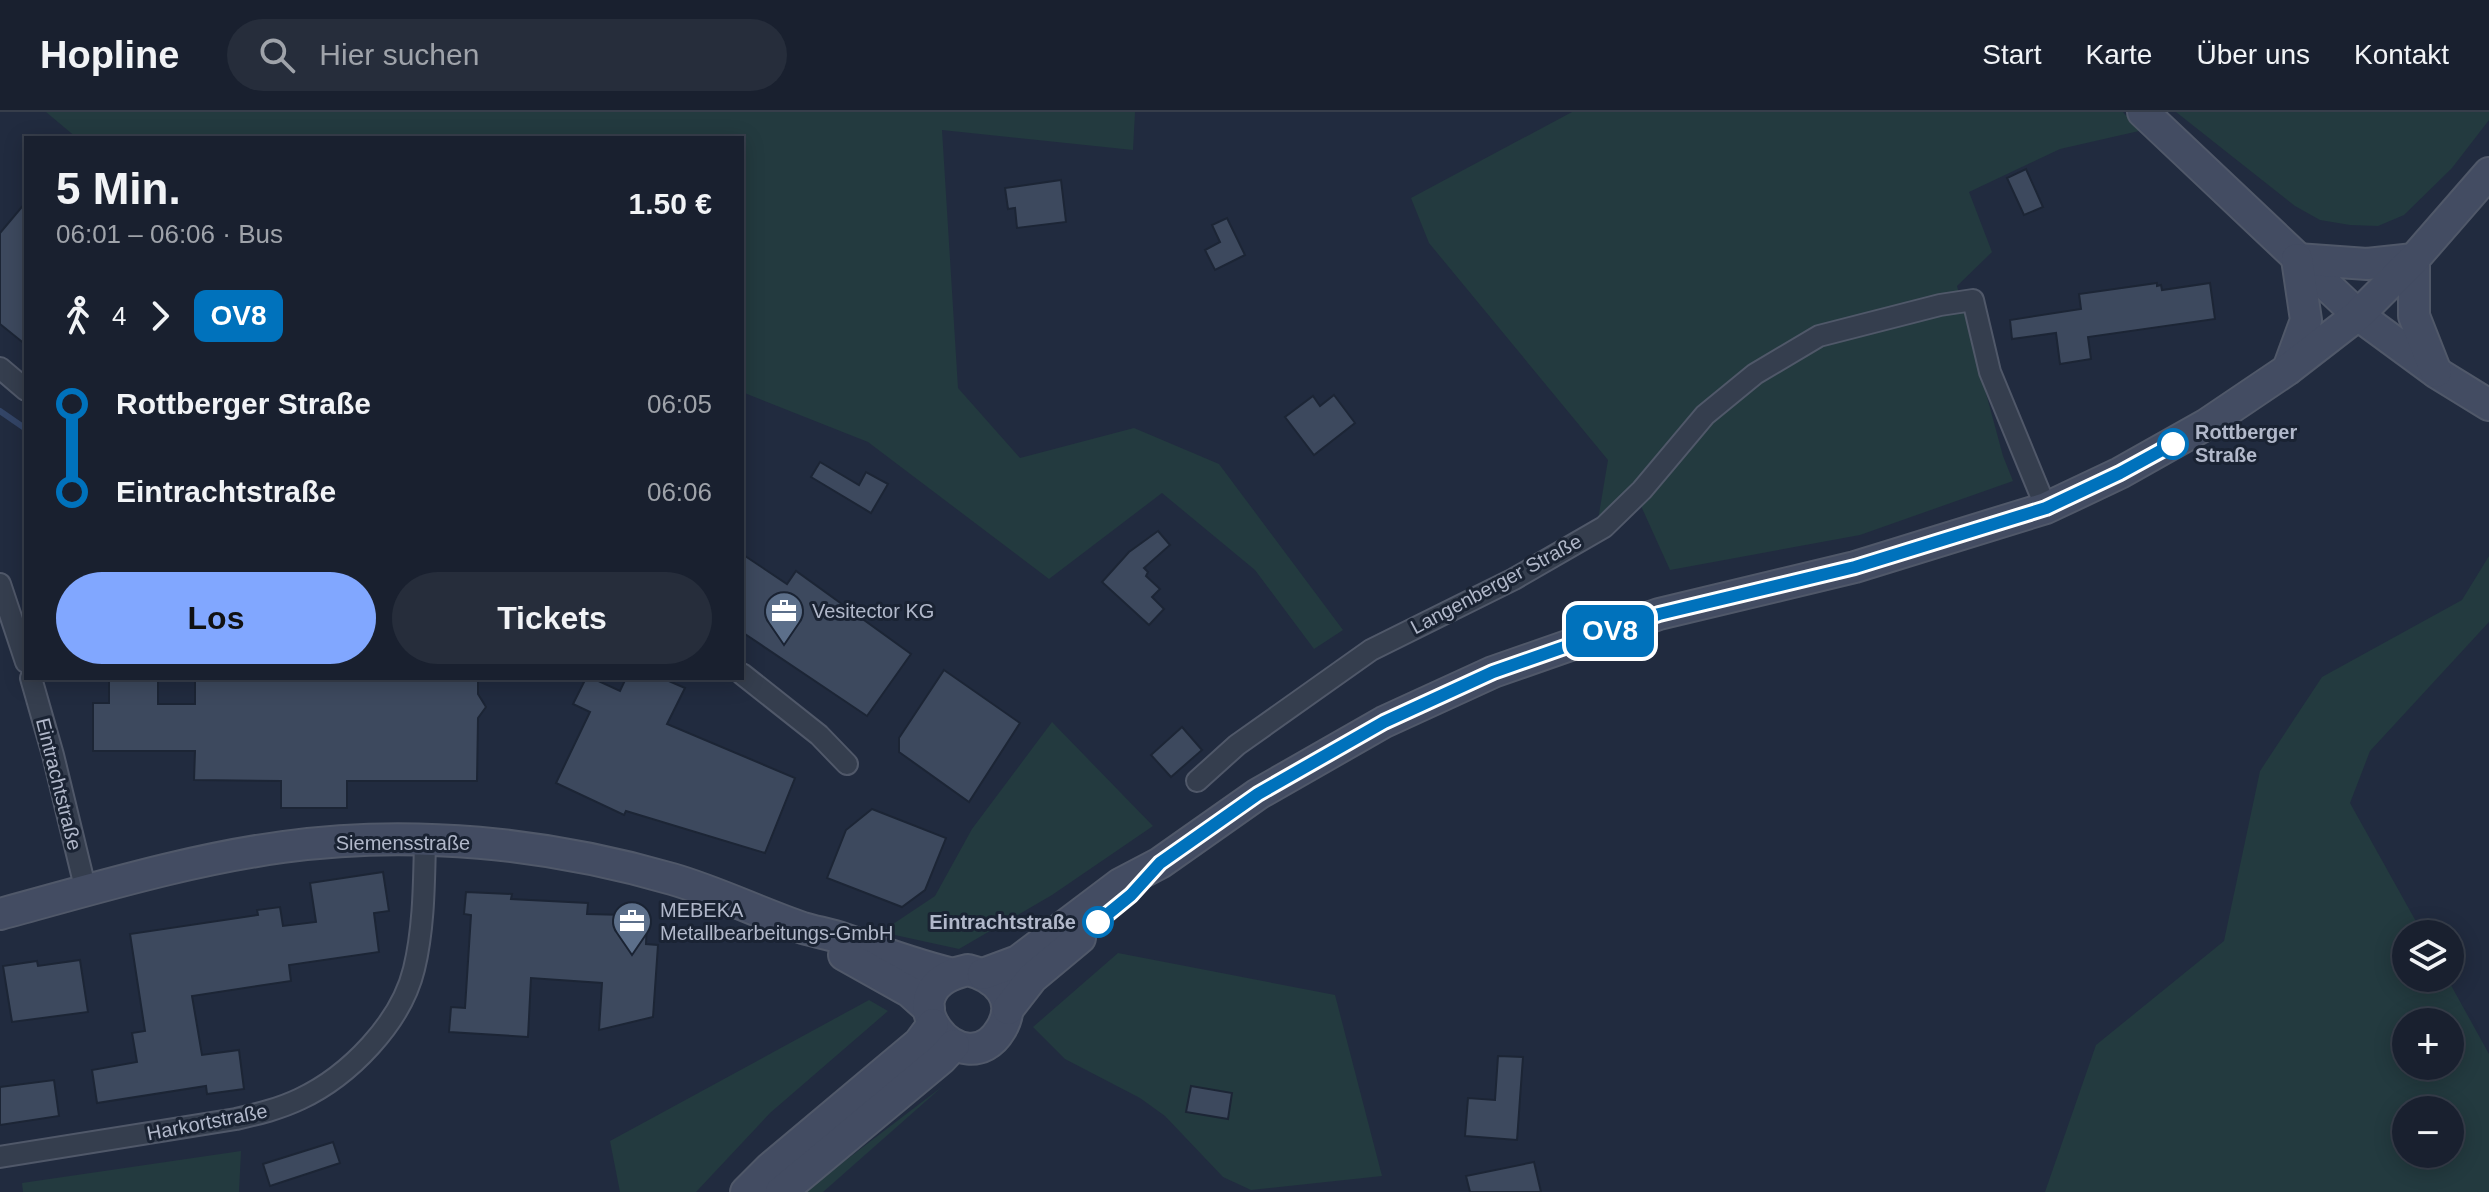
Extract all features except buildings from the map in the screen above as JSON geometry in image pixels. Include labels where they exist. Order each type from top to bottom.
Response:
[{"type":"main road","points":[[2143,112],[2358,315],[2437,373],[2489,405]]},
{"type":"main road","points":[[746,1192],[919,1043],[931,1017],[931,994],[941,982],[1018,961],[1120,884],[1160,863],[1258,794],[1384,722],[1493,672],[1659,614],[1855,567],[2046,508],[2134,466],[2207,424],[2287,370],[2358,315],[2414,259],[2489,173]]},
{"type":"main road","points":[[2297,259],[2367,264],[2414,259]]},
{"type":"main road","points":[[2287,370],[2306,320],[2297,259]]},
{"type":"main road","points":[[2414,259],[2414,316],[2437,373]]},
{"type":"main road","name":"Siemensstraße","points":[[0,914],[190,864],[284,847],[379,840],[496,844],[603,861],[675,880],[757,908],[802,928],[920,966],[968,974]]},
{"type":"main road","points":[[931,1017],[941,1037],[954,1045],[969,1048],[996,1037],[1008,1009],[1032,978],[1131,895],[1160,863]]},
{"type":"main road","name":"Siemensstraße","points":[[802,928],[910,992],[931,1017]]},
{"type":"main road","points":[[968,974],[996,982],[1008,1009]]},
{"type":"main road","points":[[781,1192],[954,1045]]},
{"type":"street","name":"Langenberger Straße","points":[[1197,781],[1237,745],[1371,650],[1514,579],[1604,527],[1642,490],[1705,415],[1755,374],[1819,336],[1940,305],[1973,300],[1990,372],[2046,508]]},
{"type":"street","points":[[0,368],[24,388]]},
{"type":"street","points":[[0,584],[24,656]]},
{"type":"street","points":[[744,676],[819,735],[847,764]]},
{"type":"street","name":"Eintrachtstraße","points":[[32,680],[86,891]]},
{"type":"street","name":"Harkortstraße","points":[[0,1157],[270,1111],[303,1098],[343,1070],[363,1055],[379,1036],[398,1006],[413,973],[424,881],[425,841]]},
{"type":"green space","points":[[46,112],[1135,112],[1133,150],[942,130],[958,388],[1020,458],[1134,428],[1219,464],[1343,630],[1314,649],[1255,570],[1162,493],[1049,579],[868,442],[744,393],[744,136],[75,136]]},
{"type":"green space","points":[[1572,112],[2123,112],[2139,131],[2060,149],[1969,192],[1992,252],[1957,286],[2003,456],[2013,481],[1860,535],[1670,570],[1632,486],[1598,520],[1608,460],[1429,243],[1411,198]]},
{"type":"green space","points":[[2176,112],[2489,112],[2489,120],[2452,168],[2404,215],[2378,226],[2320,220],[2295,206]]},
{"type":"green space","points":[[2489,556],[2489,622],[2370,751],[2350,803],[2415,920],[2392,920],[2392,992],[2455,992],[2464,1008],[2392,1008],[2392,1080],[2464,1080],[2464,1009],[2489,1054],[2489,1192],[2045,1192],[2096,1045],[2224,941],[2260,771],[2322,677],[2462,600]]},
{"type":"green space","points":[[1052,722],[1153,826],[1052,895],[959,949],[881,932],[935,896],[972,829]]},
{"type":"green space","points":[[1118,953],[1335,995],[1382,1176],[1251,1190],[1223,1177],[1165,1116],[1140,1098],[1065,1059],[1033,1027]]},
{"type":"green space","points":[[869,1000],[888,1011],[770,1113],[696,1192],[620,1192],[610,1141]]},
{"type":"green space","points":[[943,1086],[823,1192],[804,1192]]},
{"type":"green space","points":[[241,1151],[239,1192],[23,1192],[22,1183]]},
{"type":"waterway","points":[[0,411],[24,428]]},
{"type":"bus line","name":"OV8","points":[[1098,922],[1131,895],[1160,863],[1258,794],[1384,722],[1493,672],[1659,614],[1855,567],[2046,508],[2173,444]]},
{"type":"place","name":"Rottberger Straße","points":[[2173,444]]},
{"type":"place","name":"Vesitector KG","points":[[784,645]]},
{"type":"place","name":"Eintrachtstraße","points":[[1098,922]]},
{"type":"place","name":"MEBEKA Metallbearbeitungs-GmbH","points":[[632,955]]}]
